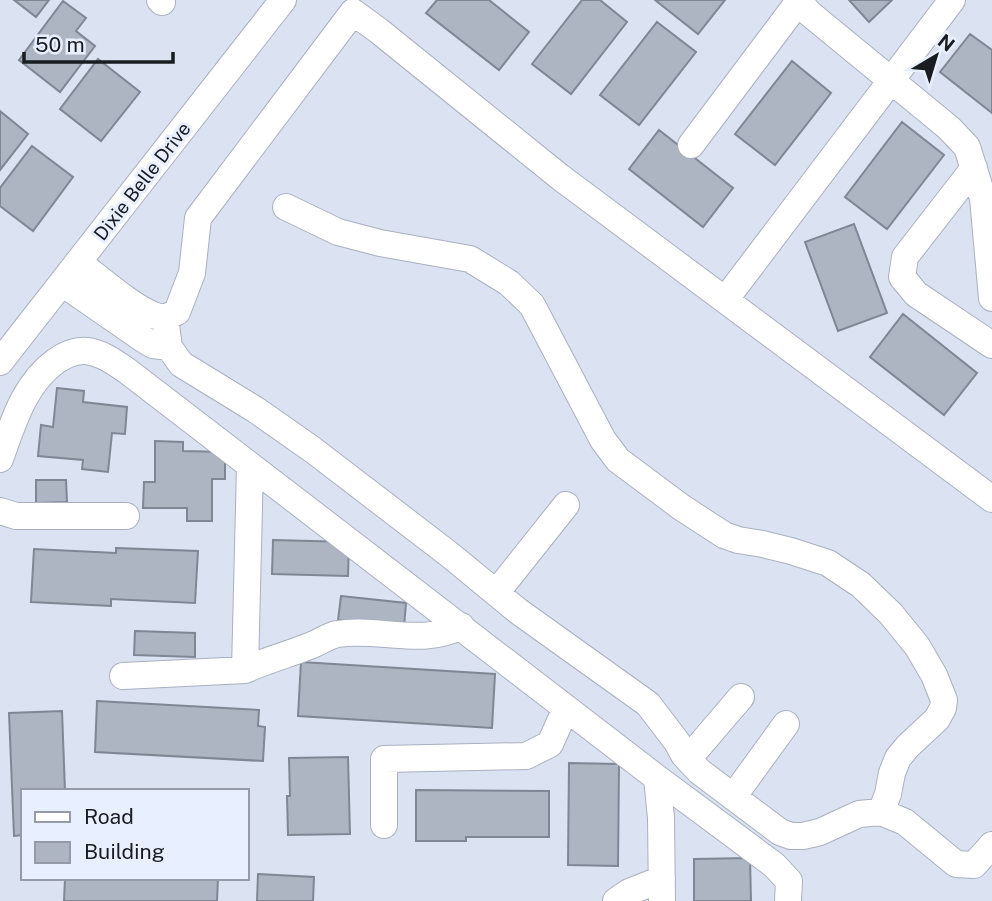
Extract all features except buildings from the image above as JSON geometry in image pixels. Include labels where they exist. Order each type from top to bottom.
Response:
[{"type":"street","name":"Dixie Belle Drive","points":[[0,362],[283,0]]},
{"type":"street","points":[[725,300],[952,0]]},
{"type":"street","points":[[691,145],[799,1],[809,13],[967,147],[983,198],[992,298]]},
{"type":"street","points":[[70,272],[157,317],[166,318],[177,312],[192,273],[198,218],[353,12],[560,177],[992,499]]},
{"type":"street","points":[[974,168],[905,257],[902,277],[916,294],[992,345]]},
{"type":"street","points":[[286,206],[338,232],[380,243],[470,259],[509,283],[532,305],[603,440],[618,460],[681,508],[724,535],[828,563],[861,585],[891,614],[917,646],[934,675],[944,700],[937,719],[898,758],[881,812]]},
{"type":"street","points":[[70,272],[143,339],[153,345],[169,347]]},
{"type":"street","points":[[166,318],[169,347],[181,364],[256,410],[313,450],[518,611],[648,704],[699,771],[780,832],[790,836],[803,836],[820,832],[859,814],[881,812],[905,822],[956,864],[974,865],[992,845]]},
{"type":"street","points":[[0,459],[17,414],[31,386],[44,369],[71,352],[86,351],[108,358],[774,865],[789,881],[788,901]]},
{"type":"street","points":[[245,670],[250,466]]},
{"type":"street","points":[[496,593],[566,505]]},
{"type":"street","points":[[0,511],[16,516],[125,516]]},
{"type":"street","points":[[123,676],[245,670],[335,634],[413,636],[451,632],[461,626]]},
{"type":"street","points":[[688,759],[741,697]]},
{"type":"street","points":[[384,825],[384,759],[527,756],[550,744],[566,708]]},
{"type":"street","points":[[733,797],[786,724]]},
{"type":"street","points":[[616,901],[629,892],[662,890],[661,818],[657,778]]}]
